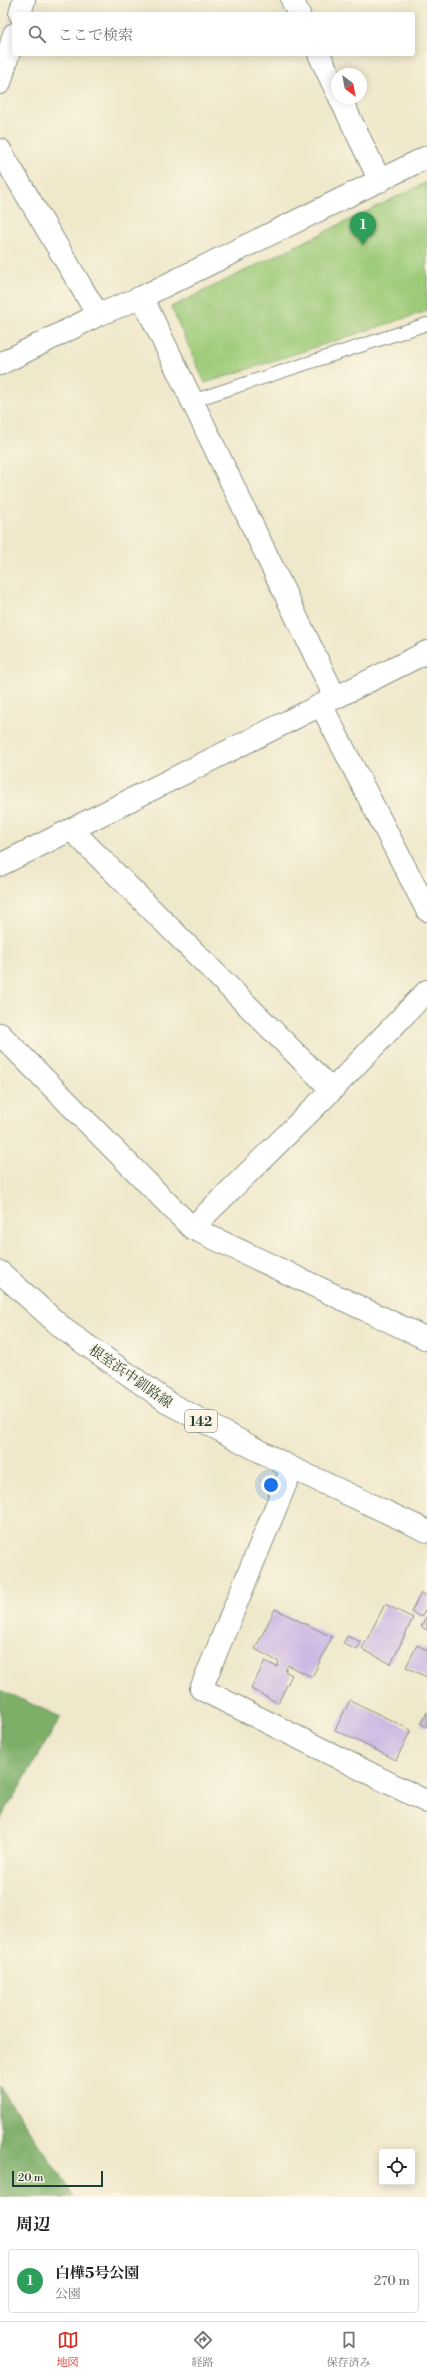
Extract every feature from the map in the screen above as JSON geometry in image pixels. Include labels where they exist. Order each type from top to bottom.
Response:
[{"type":"street","points":[[21,12],[24,0]]},
{"type":"street","points":[[292,0],[298,12]]},
{"type":"street","points":[[0,83],[12,41]]},
{"type":"street","points":[[320,56],[331,79]]},
{"type":"street","points":[[343,104],[380,181]]},
{"type":"street","points":[[0,150],[98,315]]},
{"type":"street","points":[[0,364],[98,315],[142,297],[427,157]]},
{"type":"street","points":[[142,297],[192,401],[328,701],[427,910]]},
{"type":"street","points":[[0,865],[427,652]]},
{"type":"street","points":[[72,830],[332,1090]]},
{"type":"street","points":[[192,1228],[332,1090],[427,991]]},
{"type":"street","points":[[0,1034],[192,1228],[426,1336]]},
{"type":"street","name":"根室浜中釧路線","points":[[0,1272],[66,1330],[172,1406],[292,1468],[427,1531]]},
{"type":"street","points":[[292,1468],[201,1689],[427,1802]]},
{"type":"lane","points":[[192,401],[427,324]]},
{"type":"green space","points":[[427,182],[427,311],[205,383],[171,307]]},
{"type":"green space","points":[[0,1690],[61,1717],[0,1820]]},
{"type":"green space","points":[[0,2087],[74,2197],[0,2197]]},
{"type":"building","points":[[421,1593],[427,1596],[427,1606],[421,1617],[411,1612]]},
{"type":"building","points":[[385,1604],[413,1618],[391,1664],[362,1649]]},
{"type":"building","points":[[275,1609],[332,1637],[312,1677],[288,1665],[285,1671],[292,1675],[278,1703],[251,1689],[265,1661],[277,1667],[279,1662],[255,1649]]},
{"type":"building","points":[[427,1615],[427,1630],[421,1627]]},
{"type":"building","points":[[347,1636],[361,1642],[357,1650],[343,1644]]},
{"type":"building","points":[[417,1645],[427,1650],[427,1677],[406,1667]]},
{"type":"building","points":[[350,1700],[411,1730],[396,1760],[335,1730]]},
{"type":"building","points":[[427,1712],[427,1727],[421,1724]]},
{"type":"place","name":"白樺5号公園","points":[[363,245]]}]
